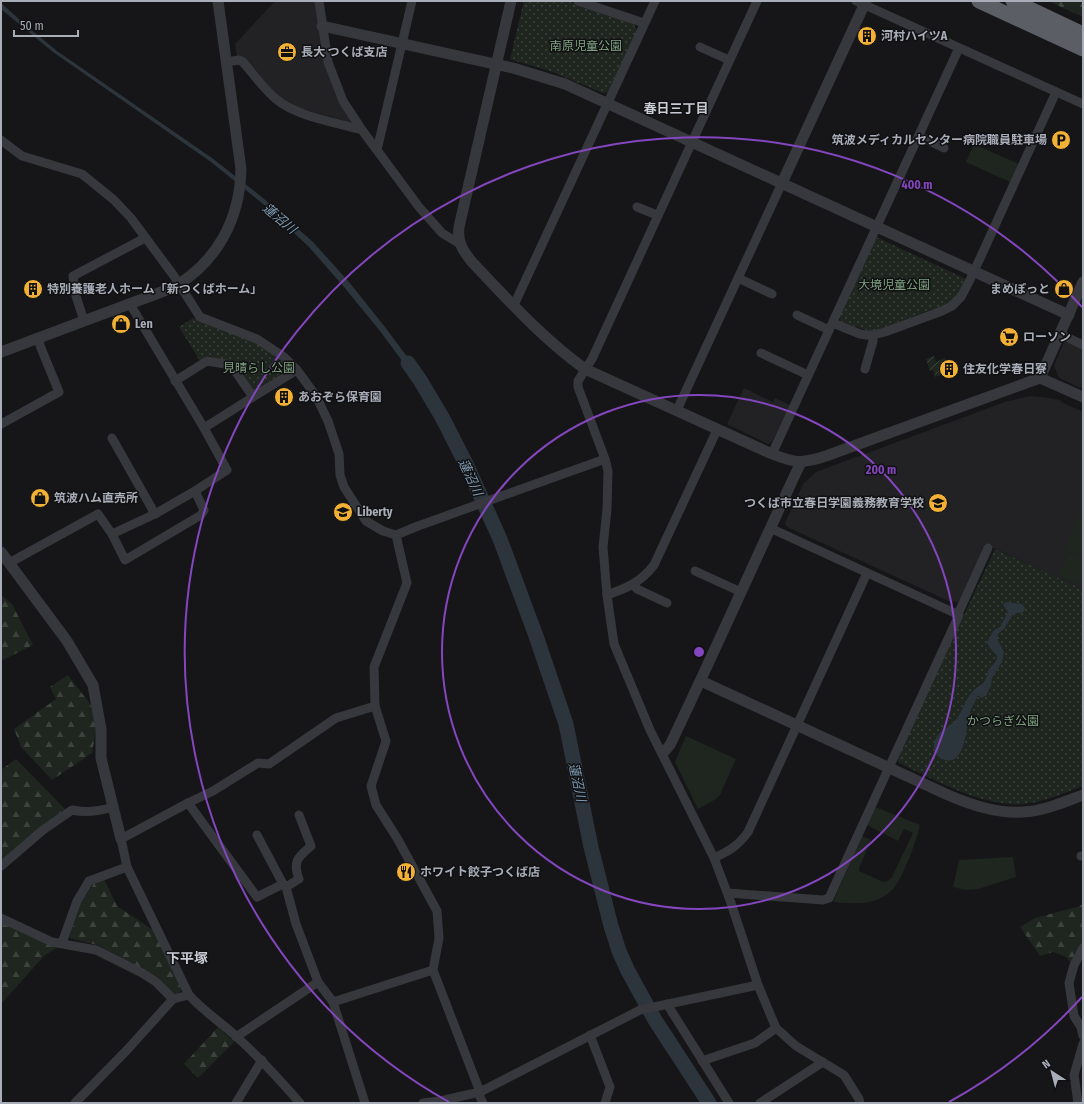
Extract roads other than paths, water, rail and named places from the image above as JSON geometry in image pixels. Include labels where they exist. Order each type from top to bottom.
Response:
[{"type":"highway","points":[[979,1],[1083,49]]},
{"type":"highway","points":[[1013,1],[1083,34]]},
{"type":"street","points":[[1,352],[84,322],[179,284],[206,261],[222,240],[234,216],[239,194],[241,169],[218,1]]},
{"type":"street","points":[[319,1],[328,62],[334,81],[343,101],[362,130],[420,207],[442,233],[460,244]]},
{"type":"street","points":[[377,150],[412,1]]},
{"type":"street","points":[[511,1],[458,235],[460,244],[465,254],[472,262],[541,333],[564,354],[585,369],[678,410],[717,430],[793,462],[801,462],[826,456],[1040,378],[1083,397]]},
{"type":"street","points":[[578,1],[601,5],[644,23]]},
{"type":"street","points":[[514,305],[655,1]]},
{"type":"street","points":[[756,1],[592,359],[578,381],[578,387],[605,459],[608,471],[603,547],[607,595],[614,644],[650,730],[663,753],[714,858],[728,893],[758,985],[776,1028],[796,1046],[844,1075],[858,1102]]},
{"type":"street","points":[[678,410],[782,183],[862,2],[958,48],[1083,104]]},
{"type":"street","points":[[322,26],[496,64],[547,78],[608,103],[1068,315]]},
{"type":"street","points":[[700,47],[729,60]]},
{"type":"street","points":[[772,454],[958,48]]},
{"type":"street","points":[[226,62],[240,60],[243,62],[276,99],[291,107],[311,116],[362,130]]},
{"type":"street","points":[[797,315],[860,334],[873,335],[942,311],[952,306],[961,298],[1056,92]]},
{"type":"street","points":[[918,136],[944,148]]},
{"type":"street","points":[[1,140],[22,156],[82,174],[114,200],[131,218],[179,284],[200,317],[257,339],[284,357],[297,370],[316,396],[328,421],[338,454],[340,475],[344,487],[366,521],[383,531],[396,535],[605,459]]},
{"type":"street","points":[[638,207],[658,215]]},
{"type":"street","points":[[84,322],[76,296],[73,276],[145,238]]},
{"type":"street","points":[[738,278],[772,294]]},
{"type":"street","points":[[1040,378],[1083,282]]},
{"type":"street","points":[[112,534],[155,514],[195,491],[227,470],[204,428],[130,304]]},
{"type":"street","points":[[1060,334],[1083,345]]},
{"type":"street","points":[[865,369],[873,341],[873,335]]},
{"type":"street","points":[[1,424],[59,392],[38,338]]},
{"type":"street","points":[[761,353],[808,375]]},
{"type":"street","points":[[175,381],[207,361],[231,366],[253,397]]},
{"type":"street","points":[[204,428],[297,370]]},
{"type":"street","points":[[607,595],[634,585],[647,574],[654,565],[717,430]]},
{"type":"street","points":[[112,438],[155,514]]},
{"type":"street","points":[[663,753],[670,745],[701,681],[801,462]]},
{"type":"street","points":[[9,563],[98,514],[112,534],[125,560],[201,515],[204,510],[195,491]]},
{"type":"street","points":[[770,528],[958,614]]},
{"type":"street","points":[[396,535],[407,583],[374,667],[375,706],[386,741],[370,786],[376,805],[397,838],[437,911],[439,938],[433,970],[483,1103]]},
{"type":"street","points":[[728,893],[823,900],[829,898],[959,615],[958,614],[988,548]]},
{"type":"street","points":[[1,552],[67,641],[94,685],[101,729],[101,758],[127,867],[189,995],[198,1005],[236,1036],[262,1060],[300,1103]]},
{"type":"street","points":[[695,571],[741,592]]},
{"type":"street","points":[[714,858],[732,849],[748,832],[867,573]]},
{"type":"street","points":[[634,585],[667,603]]},
{"type":"street","points":[[701,681],[962,801],[977,806],[1001,811],[1024,812],[1049,807],[1083,795]]},
{"type":"street","points":[[121,839],[188,803],[214,791],[258,763],[269,764],[336,718],[375,706]]},
{"type":"street","points":[[188,803],[258,897],[299,879],[297,863],[299,856],[311,846],[299,815]]},
{"type":"street","points":[[1,866],[43,830],[72,810],[79,812],[113,808]]},
{"type":"street","points":[[257,835],[285,886],[296,924],[318,982],[333,1002],[365,1103]]},
{"type":"street","points":[[62,943],[77,900],[89,881],[127,867]]},
{"type":"street","points":[[1,918],[52,942],[96,950],[142,973],[156,982],[173,999]]},
{"type":"street","points":[[1083,948],[1074,965],[1069,983],[1074,1016],[1081,1027],[1083,1036]]},
{"type":"street","points":[[333,1002],[433,970]]},
{"type":"street","points":[[236,1036],[318,982]]},
{"type":"street","points":[[423,1103],[440,1101],[480,1092],[640,1010],[758,985]]},
{"type":"street","points":[[75,1103],[127,1050],[173,999],[189,995]]},
{"type":"street","points":[[663,1004],[729,1103]]},
{"type":"street","points":[[702,1061],[755,1042],[776,1028]]},
{"type":"street","points":[[590,1035],[610,1087],[605,1103]]},
{"type":"street","points":[[1078,1103],[1074,1075],[1083,1044]]},
{"type":"street","points":[[236,1103],[262,1060]]},
{"type":"street","points":[[760,1103],[823,1062]]},
{"type":"water","points":[[1,3],[57,51],[212,158],[263,198],[313,242],[349,282],[423,378],[417,381],[380,331],[344,287],[309,247],[263,204],[211,162],[53,52],[1,9]]},
{"type":"water","points":[[1005,602],[1022,604],[1025,608],[1024,611],[1013,614],[1004,629],[998,634],[997,639],[1004,652],[1002,662],[992,678],[991,685],[986,696],[981,698],[978,695],[970,712],[966,736],[960,753],[956,758],[949,761],[941,758],[935,753],[934,748],[934,743],[937,737],[955,721],[970,695],[985,681],[988,671],[996,661],[997,656],[987,642],[994,630],[1000,627],[1008,612],[1003,605]]},
{"type":"waterway","name":"蓮沼川","points":[[408,363],[442,417],[467,466],[500,539],[536,636],[566,724],[591,847],[611,926],[619,951],[628,971],[655,1020],[709,1103]]},
{"type":"place","name":"河村ハイツA","points":[[867,36]]},
{"type":"place","name":"長大 つくば支店","points":[[287,52]]},
{"type":"place","name":"筑波メディカルセンター病院職員駐車場","points":[[1061,140]]},
{"type":"place","name":"特別養護老人ホーム「新つくばホーム」","points":[[33,289]]},
{"type":"place","name":"まめぽっと","points":[[1064,289]]},
{"type":"place","name":"Len","points":[[121,324]]},
{"type":"place","name":"ローソン","points":[[1009,337]]},
{"type":"place","name":"住友化学春日寮","points":[[949,369]]},
{"type":"place","name":"あおぞら保育園","points":[[284,397]]},
{"type":"place","name":"筑波ハム直売所","points":[[40,498]]},
{"type":"place","name":"つくば市立春日学園義務教育学校","points":[[938,503]]},
{"type":"place","name":"Liberty","points":[[343,512]]},
{"type":"place","name":"ホワイト餃子つくば店","points":[[406,872]]},
{"type":"district","name":"春日三丁目","points":[[676,108]]},
{"type":"district","name":"下平塚","points":[[187,958]]},
{"type":"park label","name":"南原児童公園","points":[[586,46]]},
{"type":"park label","name":"大境児童公園","points":[[894,285]]},
{"type":"park label","name":"見晴らし公園","points":[[259,368]]},
{"type":"park label","name":"かつらぎ公園","points":[[1003,721]]}]
